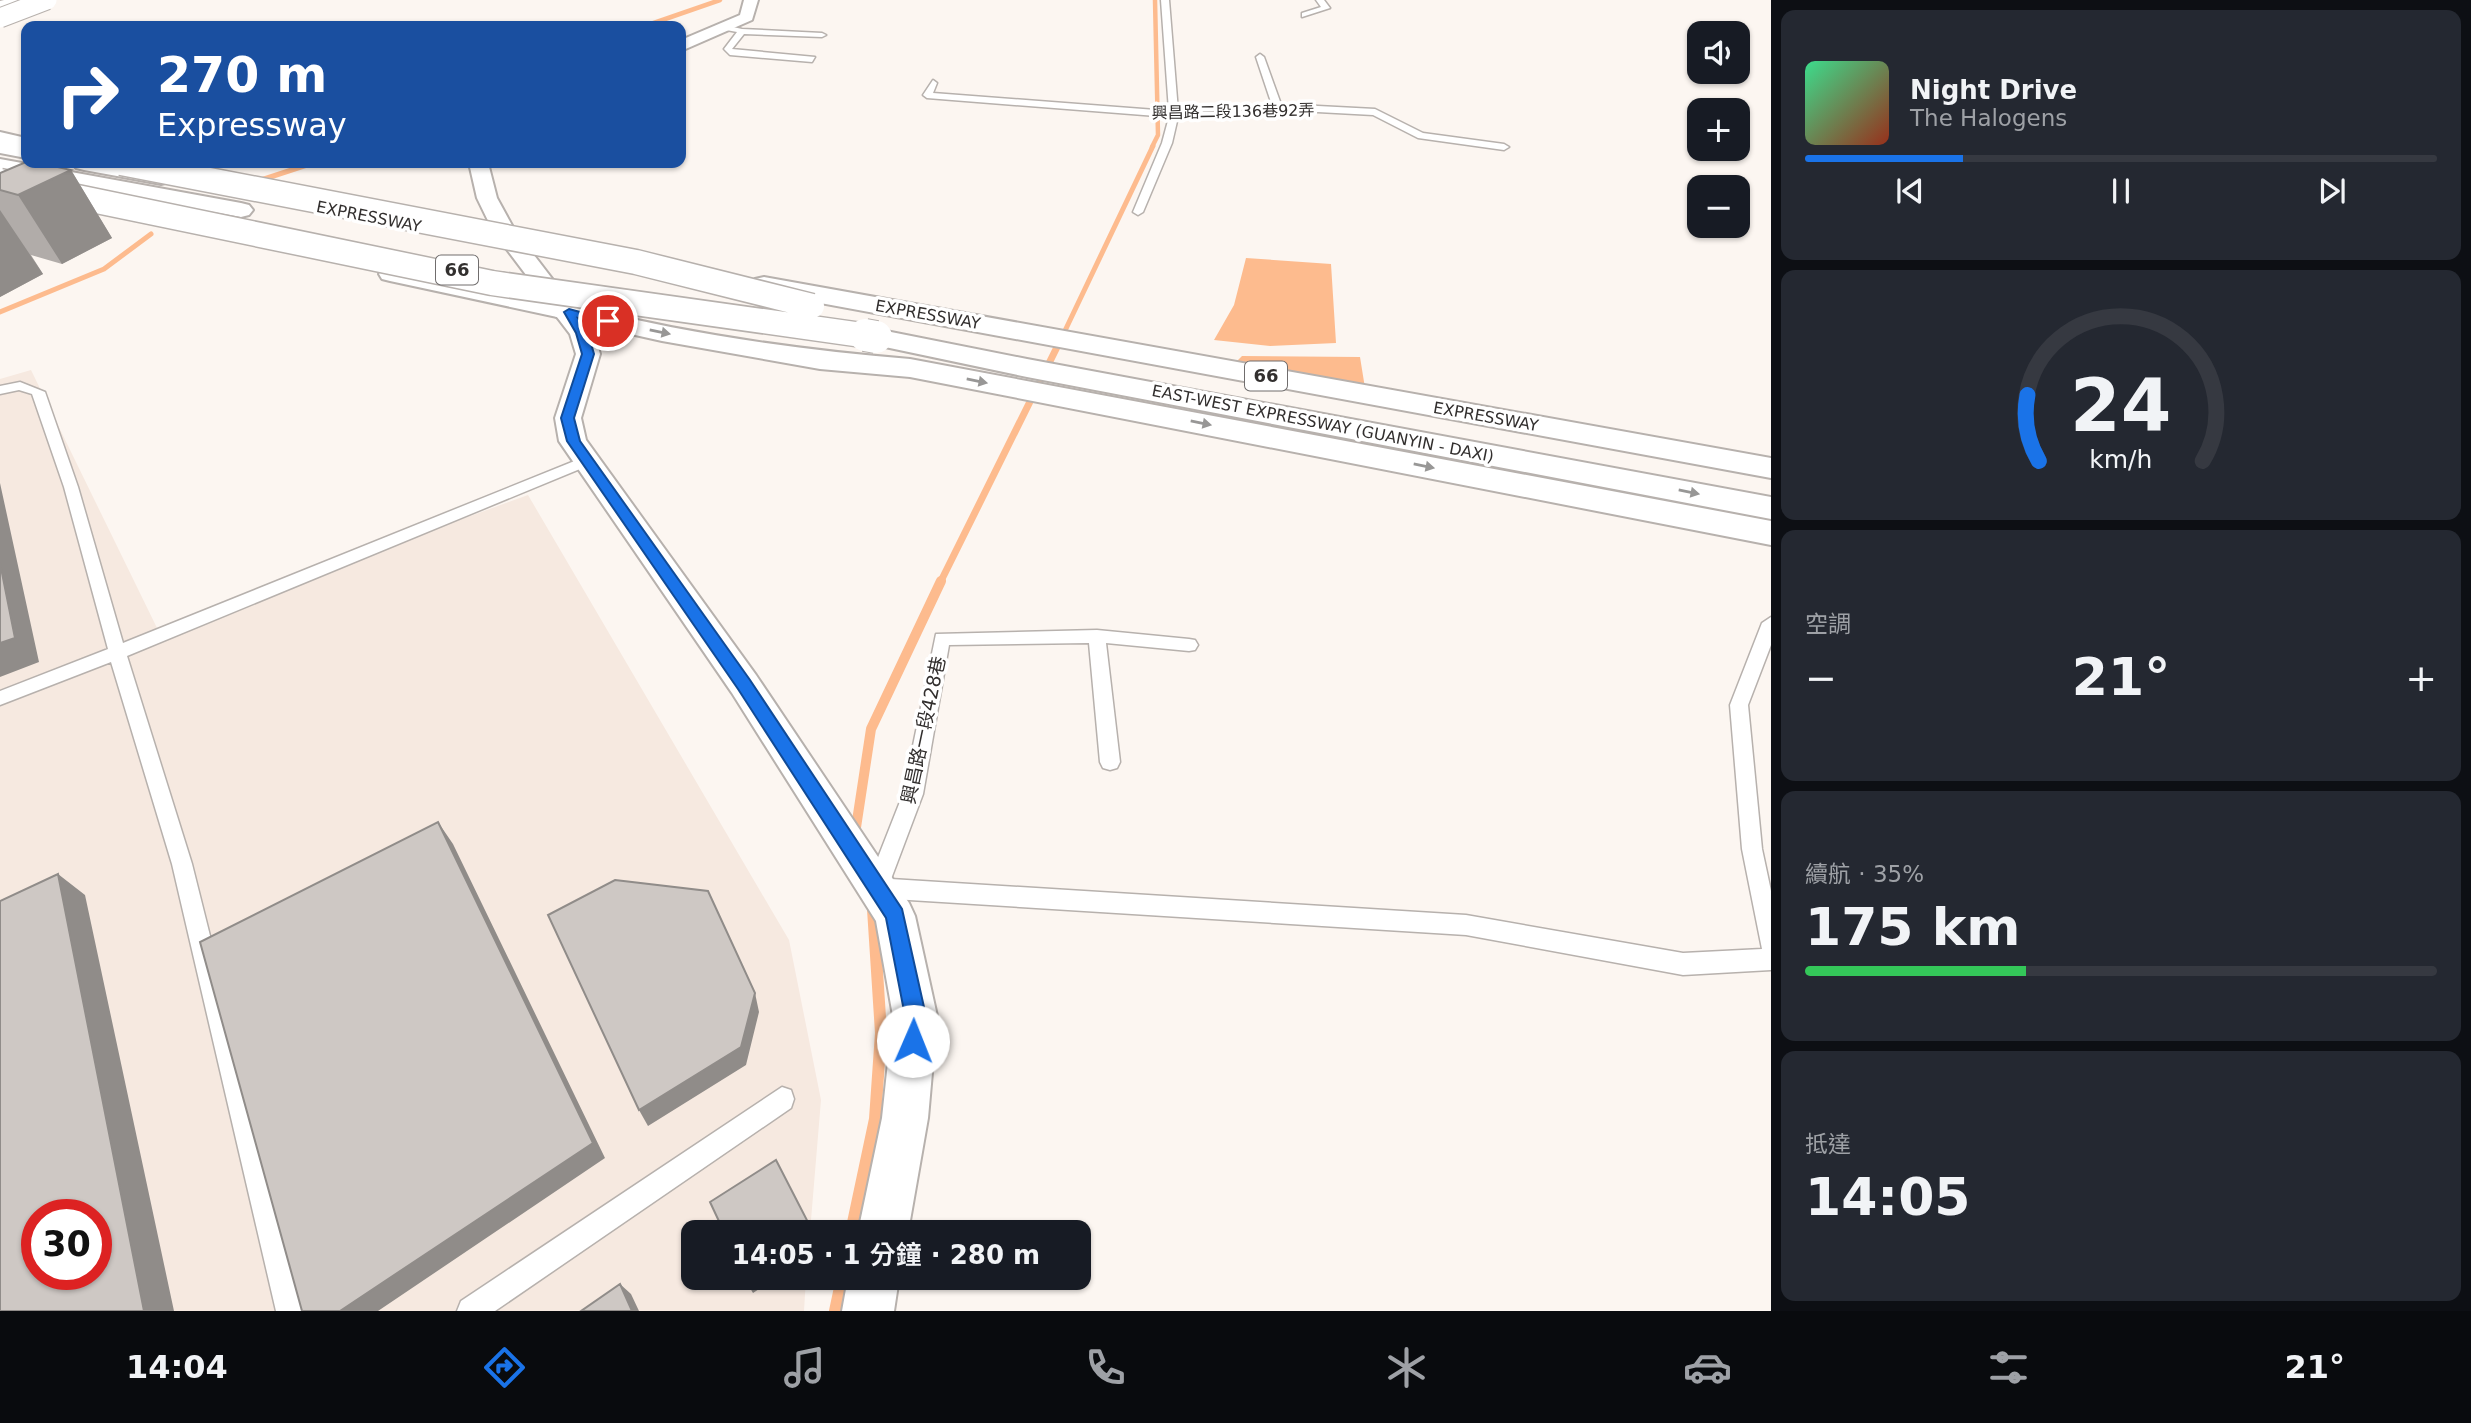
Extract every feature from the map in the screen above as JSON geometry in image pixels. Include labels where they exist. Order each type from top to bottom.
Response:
[{"type":"main road","points":[[0,7],[22,0]]},
{"type":"main road","points":[[0,18],[47,0]]},
{"type":"main road","points":[[0,136],[21,140]]},
{"type":"main road","points":[[0,147],[21,151]]},
{"type":"main road","points":[[61,168],[241,206],[888,332]]},
{"type":"main road","name":"EXPRESSWAY","points":[[113,168],[510,237],[1771,468]]},
{"type":"main road","name":"66","points":[[147,168],[636,262],[888,332]]},
{"type":"main road","points":[[5,172],[241,206]]},
{"type":"main road","points":[[5,172],[29,197]]},
{"type":"main road","name":"EXPRESSWAY","points":[[5,172],[421,261],[502,281],[569,312],[662,332],[820,360],[910,368],[1771,533]]},
{"type":"main road","name":"66","points":[[5,172],[492,283],[888,332]]},
{"type":"main road","name":"EAST-WEST EXPRESSWAY (GUANYIN - DAXI)","points":[[888,332],[1771,486]]},
{"type":"main road","name":"EAST-WEST EXPRESSWAY (GUANYIN - DAXI)","points":[[888,332],[1027,368],[1771,508]]},
{"type":"street","points":[[686,44],[747,17],[751,0]]},
{"type":"street","name":"EXPRESSWAY","points":[[174,168],[510,237]]},
{"type":"street","points":[[480,168],[487,198],[510,237],[569,312],[582,333],[588,354],[568,418],[573,441],[744,684],[895,916],[915,1016],[905,1118],[885,1220]]},
{"type":"street","name":"EXPRESSWAY","points":[[29,197],[569,312]]},
{"type":"street","points":[[867,1311],[871,1290]]},
{"type":"lane","points":[[1138,212],[1167,143],[1174,114],[1165,0]]},
{"type":"lane","points":[[1305,15],[1326,8],[1320,0]]},
{"type":"lane","points":[[724,27],[742,31],[822,35]]},
{"type":"lane","points":[[742,31],[728,49],[730,52],[812,59]]},
{"type":"lane","points":[[1261,57],[1278,110]]},
{"type":"lane","name":"興昌路二段136巷92弄","points":[[933,83],[927,96],[1174,114],[1229,115],[1299,108],[1375,113],[1421,136],[1504,147]]},
{"type":"lane","points":[[0,390],[20,386],[38,392],[71,487],[117,652],[182,864],[290,1311]]},
{"type":"lane","points":[[0,698],[241,604],[587,461]]},
{"type":"lane","points":[[1771,622],[1739,705],[1752,849],[1771,944]]},
{"type":"lane","points":[[1097,636],[1110,762]]},
{"type":"lane","name":"興昌路一段428巷","points":[[867,873],[913,794],[942,639],[1097,636],[1189,645]]},
{"type":"lane","points":[[867,873],[1466,925],[1683,964],[1771,959]]},
{"type":"lane","points":[[471,1311],[782,1098]]},
{"type":"shaded area","points":[[1246,258],[1331,264],[1336,343],[1270,346],[1214,340],[1234,305]]},
{"type":"shaded area","points":[[1242,356],[1360,357],[1365,388],[1236,362]]},
{"type":"shaded area","points":[[31,370],[158,630],[528,495],[789,940],[821,1100],[811,1220],[681,1220],[681,1290],[805,1290],[804,1311],[0,1311],[0,379]]},
{"type":"building","points":[[21,164],[21,168],[71,170],[18,195],[0,190],[0,173]]},
{"type":"building","points":[[0,563],[15,638],[0,643]]},
{"type":"building","points":[[438,822],[593,1143],[340,1311],[302,1311],[200,942]]},
{"type":"building","points":[[58,874],[144,1311],[0,1311],[0,901]]},
{"type":"building","points":[[615,880],[708,891],[755,993],[741,1047],[639,1110],[548,915]]},
{"type":"building","points":[[776,1160],[807,1220],[718,1220],[710,1202]]},
{"type":"building","points":[[620,1284],[632,1311],[581,1311]]},
{"type":"waterway","points":[[659,21],[720,0]]},
{"type":"waterway","points":[[1152,147],[1158,135],[1155,0]]},
{"type":"waterway","points":[[1062,337],[1153,146]]},
{"type":"waterway","points":[[258,181],[298,168]]},
{"type":"waterway","points":[[0,312],[104,269],[151,234]]},
{"type":"waterway","points":[[940,583],[1063,335]]},
{"type":"waterway","points":[[855,834],[871,729],[941,581]]},
{"type":"waterway","points":[[854,1220],[875,1119],[881,1033],[873,909]]},
{"type":"waterway","points":[[835,1311],[839,1290]]},
{"type":"route","points":[[608,321],[569,312],[582,333],[588,354],[568,418],[573,441],[744,684],[895,916],[915,1016],[913,1041]]}]
